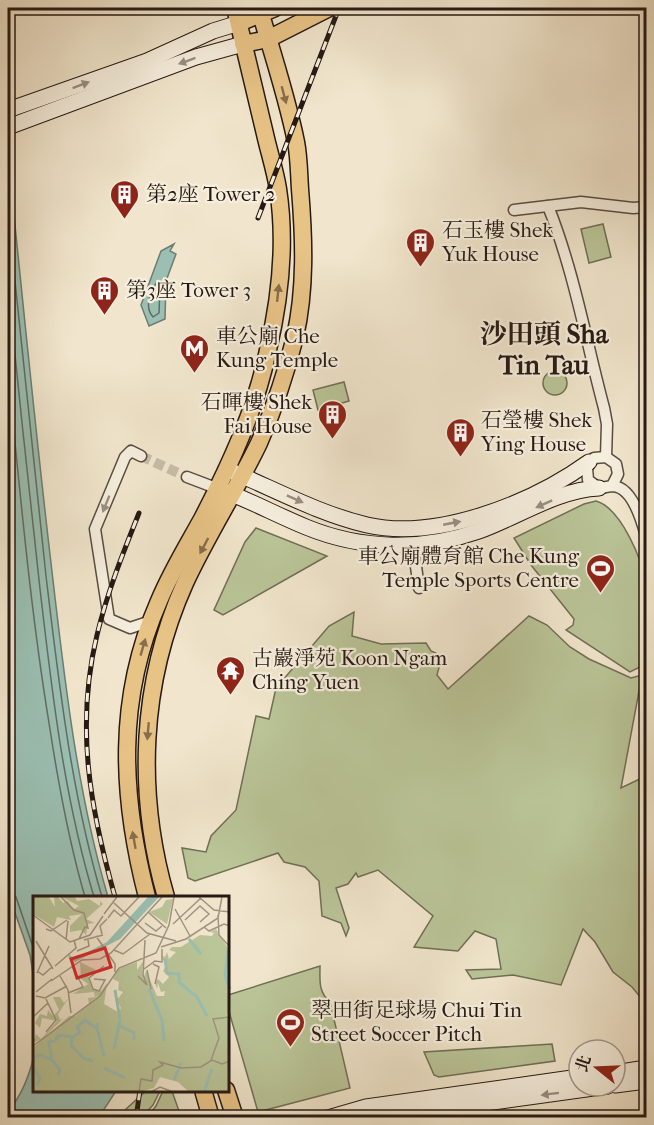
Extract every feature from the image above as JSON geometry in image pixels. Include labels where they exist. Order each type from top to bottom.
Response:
[{"type":"main road","points":[[243,44],[268,39],[328,8]]},
{"type":"main road","points":[[147,896],[133,837],[128,800],[127,726],[139,661],[150,621],[169,579],[268,421],[298,320],[304,268],[296,143],[268,39],[265,10],[237,15],[278,189],[281,256],[276,304],[264,370],[234,472]]},
{"type":"main road","points":[[166,896],[155,857],[147,797],[146,759],[151,701],[163,645],[178,602],[224,491]]},
{"type":"main road","points":[[204,1092],[211,1118]]},
{"type":"main road","points":[[223,1092],[226,1118]]},
{"type":"main road","points":[[224,1092],[235,1118]]},
{"type":"street","points":[[10,109],[147,61],[213,32],[237,15]]},
{"type":"street","points":[[11,126],[196,57],[243,44]]},
{"type":"street","points":[[513,210],[581,202],[633,208],[646,207]]},
{"type":"street","points":[[548,206],[570,273],[604,408],[608,441],[606,457]]},
{"type":"street","points":[[141,456],[130,451],[125,457],[95,529],[109,619],[130,628],[150,621]]},
{"type":"street","points":[[187,477],[305,527],[340,539],[369,545],[413,545],[468,535],[564,495],[583,489],[606,487],[617,477],[617,467],[614,461],[606,457],[597,457],[559,482],[479,516],[457,523],[416,529],[369,526],[344,519],[234,472]]},
{"type":"street","points":[[590,462],[587,477],[592,485],[621,489],[638,510],[646,536]]},
{"type":"street","points":[[413,545],[419,588]]},
{"type":"street","points":[[627,1070],[646,1068]]},
{"type":"street","points":[[328,1118],[375,1106],[567,1079]]},
{"type":"street","points":[[627,1083],[646,1081]]},
{"type":"street","points":[[378,1118],[567,1092]]},
{"type":"green space","points":[[603,224],[611,257],[589,263],[581,229]]},
{"type":"green space","points":[[555,371],[564,374],[567,383],[564,392],[555,395],[546,392],[543,383],[546,374]]},
{"type":"green space","points":[[344,382],[349,401],[318,410],[313,390]]},
{"type":"green space","name":"車公廟體育館 Che Kung Temple Sports Centre","points":[[596,501],[605,506],[622,524],[644,575],[647,591],[646,664],[630,672],[566,630],[573,625],[574,619],[531,565],[514,538],[584,504]]},
{"type":"green space","points":[[256,528],[327,556],[223,615],[214,610],[245,542]]},
{"type":"green space","points":[[354,612],[352,636],[381,644],[426,643],[431,651],[442,656],[437,675],[448,689],[529,616],[547,625],[570,647],[589,659],[631,678],[642,675],[621,788],[646,776],[646,1004],[632,987],[613,972],[595,942],[583,929],[561,985],[513,975],[472,979],[466,970],[501,969],[496,939],[475,931],[458,951],[414,947],[433,916],[378,870],[358,877],[356,873],[348,884],[336,888],[349,928],[346,936],[341,923],[322,916],[319,881],[305,867],[284,862],[278,853],[195,881],[188,878],[182,848],[206,852],[211,836],[236,810],[256,716],[269,719],[276,688],[329,626]]},
{"type":"green space","name":"翠田街足球場 Chui Tin Street Soccer Pitch","points":[[320,966],[322,990],[330,1002],[350,1088],[258,1112],[230,1015],[230,994]]},
{"type":"green space","points":[[552,1044],[555,1061],[439,1077],[434,1075],[424,1052]]},
{"type":"green space","points":[[145,1092],[160,1092],[153,1105],[142,1117],[120,1117]]},
{"type":"green space","points":[[163,1092],[172,1092],[181,1117],[147,1117],[156,1106]]},
{"type":"water","points":[[8,157],[66,689],[87,815],[108,896],[33,896],[33,974],[30,955],[8,893]]},
{"type":"water","points":[[174,244],[170,251],[176,254],[166,281],[165,319],[149,326],[141,305],[161,251]]},
{"type":"water","points":[[33,1060],[33,1092],[115,1092],[99,1117],[8,1117],[8,1111],[17,1099]]},
{"type":"tunnel","points":[[141,456],[187,477]]},
{"type":"railway","points":[[258,218],[339,8]]},
{"type":"railway","points":[[115,896],[99,831],[88,767],[87,702],[90,669],[101,619],[139,513]]},
{"type":"railway","points":[[136,1118],[140,1092]]},
{"type":"place","name":"第2座 Tower 2","points":[[125,220]]},
{"type":"place","name":"石玉樓 Shek Yuk House","points":[[421,268]]},
{"type":"place","name":"第3座 Tower 3","points":[[105,316]]},
{"type":"place","name":"車公廟 Che Kung Temple","points":[[195,374]]},
{"type":"place","name":"石暉樓 Shek Fai House","points":[[333,440]]},
{"type":"place","name":"石瑩樓 Shek Ying House","points":[[460,458]]},
{"type":"place","name":"車公廟體育館 Che Kung Temple Sports Centre","points":[[600,594]]},
{"type":"place","name":"古巖淨苑 Koon Ngam Ching Yuen","points":[[231,696]]},
{"type":"place","name":"翠田街足球場 Chui Tin Street Soccer Pitch","points":[[290,1048]]},
{"type":"district","name":"沙田頭 Sha Tin Tau","points":[[544,350]]}]
